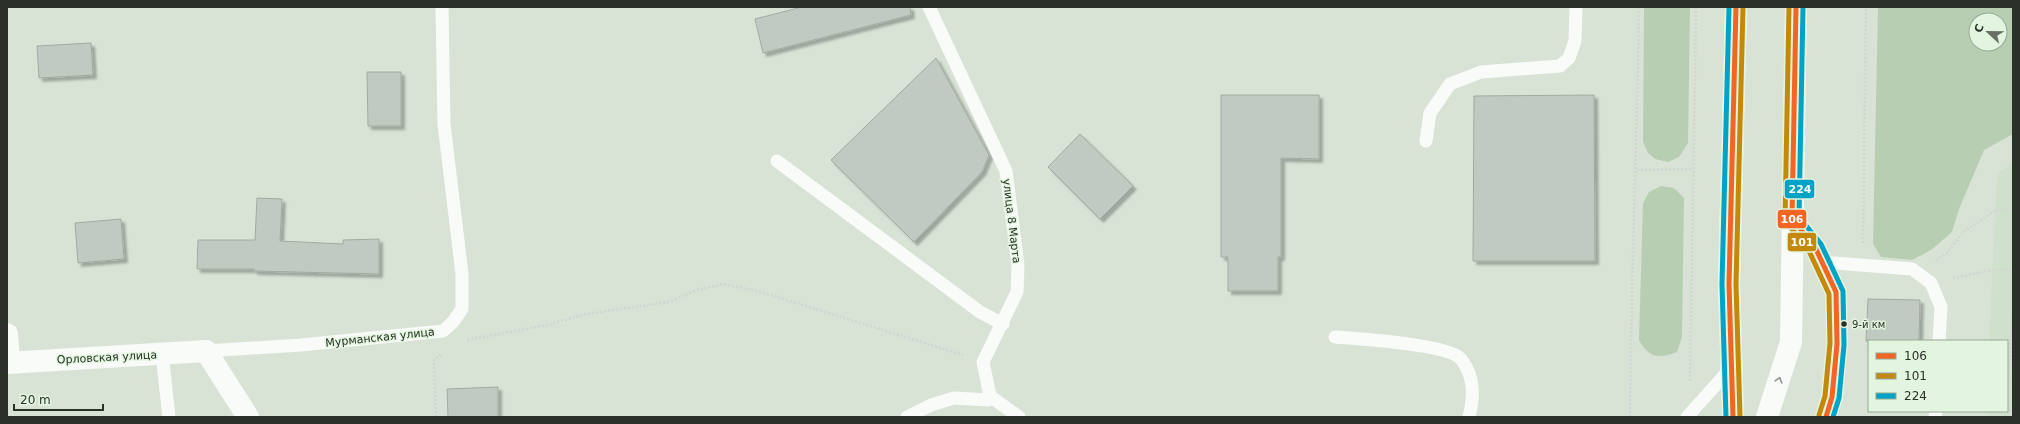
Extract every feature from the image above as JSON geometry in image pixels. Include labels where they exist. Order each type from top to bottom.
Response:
[{"type":"main road","points":[[1733,417],[1729,284],[1736,7]]},
{"type":"main road","points":[[1767,417],[1791,342],[1796,7]]},
{"type":"main road","points":[[7,334],[8,363]]},
{"type":"main road","name":"Орловская улица","points":[[8,363],[206,351]]},
{"type":"main road","points":[[206,351],[248,417]]},
{"type":"lane","name":"Мурманская улица","points":[[206,351],[301,345],[443,331],[453,322],[462,309],[462,274],[444,124],[442,7]]},
{"type":"lane","name":"улица 8 Марта","points":[[929,7],[1006,170],[1018,265],[1017,292],[983,362]]},
{"type":"lane","points":[[1426,141],[1430,113],[1450,84],[1481,72],[1560,66],[1569,58],[1575,41],[1576,7]]},
{"type":"lane","points":[[777,161],[980,312],[1002,324]]},
{"type":"lane","points":[[1792,219],[1815,247],[1836,292],[1838,326],[1832,397],[1826,417]]},
{"type":"lane","points":[[1822,262],[1912,269],[1917,272],[1931,283],[1941,307],[1939,340]]},
{"type":"lane","points":[[1335,337],[1438,350],[1460,358],[1473,382],[1469,417]]},
{"type":"lane","points":[[162,354],[169,417]]},
{"type":"lane","points":[[983,362],[990,396],[1019,417]]},
{"type":"lane","points":[[1689,416],[1731,368]]},
{"type":"lane","points":[[907,417],[931,405],[954,398],[988,400],[990,396]]},
{"type":"path","points":[[1630,417],[1632,269],[1637,170],[1639,7]]},
{"type":"path","points":[[1689,416],[1696,7]]},
{"type":"path","points":[[1862,265],[1866,7]]},
{"type":"path","points":[[1637,170],[1693,169]]},
{"type":"path","points":[[1917,272],[1948,253],[1963,232],[1995,211],[2013,208]]},
{"type":"path","points":[[1931,283],[1992,270],[2013,270]]},
{"type":"path","points":[[466,341],[547,325],[586,314],[670,302],[696,290],[723,284],[758,292],[983,362]]},
{"type":"path","points":[[2008,381],[2013,303]]},
{"type":"path","points":[[436,417],[434,360],[446,351]]},
{"type":"path","points":[[2008,406],[2012,417]]},
{"type":"shaded area","points":[[1644,7],[1690,7],[1688,143],[1679,157],[1668,162],[1655,159],[1648,153],[1643,142]]},
{"type":"shaded area","points":[[1878,7],[2013,7],[2013,134],[1984,150],[1959,209],[1952,232],[1931,250],[1912,260],[1881,257],[1873,244]]},
{"type":"shaded area","points":[[2013,163],[2013,417],[1989,417],[1988,412],[2008,412],[2008,340],[1989,340],[1997,173]]},
{"type":"shaded area","points":[[1661,186],[1674,188],[1684,198],[1682,337],[1677,352],[1664,356],[1650,354],[1639,340],[1643,203],[1649,192]]},
{"type":"building","points":[[802,7],[910,7],[911,15],[763,53],[755,19]]},
{"type":"building","points":[[91,43],[93,75],[39,78],[37,46]]},
{"type":"building","points":[[936,58],[989,155],[982,172],[914,242],[831,160]]},
{"type":"building","points":[[367,72],[401,72],[401,126],[368,126]]},
{"type":"building","points":[[1221,95],[1319,95],[1319,159],[1281,158],[1281,257],[1278,257],[1278,291],[1228,291],[1228,257],[1221,257]]},
{"type":"building","points":[[1594,95],[1595,261],[1473,261],[1474,96]]},
{"type":"building","points":[[1080,134],[1133,186],[1100,219],[1048,167]]},
{"type":"building","points":[[257,198],[282,199],[280,241],[343,244],[343,240],[379,239],[379,274],[254,271],[254,269],[197,269],[198,240],[255,240]]},
{"type":"building","points":[[121,219],[124,259],[78,263],[75,223]]},
{"type":"building","points":[[1868,299],[1920,300],[1919,340],[1866,341]]},
{"type":"building","points":[[498,387],[498,417],[448,417],[447,389]]},
{"type":"transit line","name":"224","points":[[1726,417],[1722,284],[1729,7]]},
{"type":"transit line","name":"106","points":[[1733,417],[1729,284],[1736,7]]},
{"type":"transit line","name":"101","points":[[1740,417],[1736,284],[1743,7]]},
{"type":"transit line","name":"101","points":[[1789,7],[1785,220],[1809,251],[1829,294],[1830,343],[1825,396],[1819,415]]},
{"type":"transit line","name":"106","points":[[1796,7],[1792,219],[1815,247],[1836,292],[1837,344],[1832,397],[1826,417]]},
{"type":"transit line","name":"224","points":[[1803,7],[1799,217],[1821,244],[1843,291],[1844,345],[1839,398],[1833,417]]},
{"type":"place","name":"9-й км","points":[[1844,324]]}]
